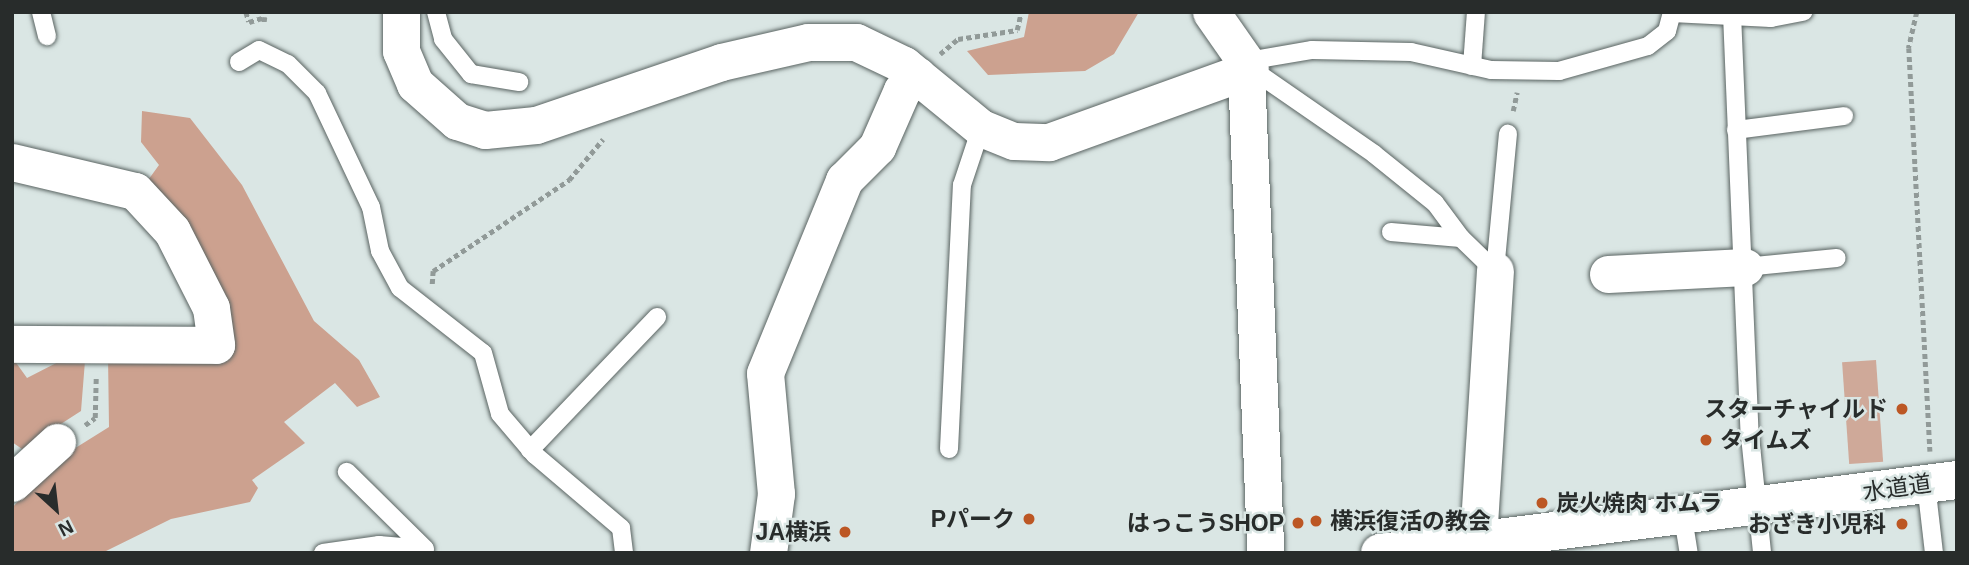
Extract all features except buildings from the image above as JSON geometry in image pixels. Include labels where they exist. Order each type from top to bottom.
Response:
[{"type":"street","points":[[401,12],[401,51],[415,84],[457,121],[485,130],[536,125],[721,62],[808,42],[856,42],[917,76],[981,128],[1014,141],[1049,142],[1248,69]]},
{"type":"street","points":[[1212,12],[1248,69],[1265,553]]},
{"type":"street","points":[[768,553],[776,494],[765,373],[844,180],[877,147],[902,90],[917,76]]},
{"type":"street","points":[[12,162],[135,191],[172,231],[211,308],[216,345],[12,344]]},
{"type":"street","points":[[1608,274],[1745,267]]},
{"type":"street","points":[[1470,545],[1495,271]]},
{"type":"street","points":[[12,483],[57,442]]},
{"type":"street","name":"水道道","points":[[1380,553],[1470,545],[1686,535],[1757,508],[1938,483]]},
{"type":"lane","points":[[41,12],[47,36]]},
{"type":"lane","points":[[436,12],[443,39],[471,74],[519,82]]},
{"type":"lane","points":[[1472,66],[1476,12]]},
{"type":"lane","points":[[1495,271],[1461,239],[1435,203],[1374,154],[1248,69],[1259,59],[1312,50],[1411,52],[1472,66],[1522,71],[1559,71],[1648,46],[1667,31],[1672,13],[1771,18],[1803,12]]},
{"type":"lane","points":[[1732,14],[1736,131],[1757,508],[1762,553]]},
{"type":"lane","points":[[239,62],[259,50],[288,64],[317,93],[339,132],[371,207],[380,251],[400,288],[482,353],[500,414],[530,450],[621,528],[624,553]]},
{"type":"lane","points":[[1736,131],[1844,116]]},
{"type":"lane","points":[[948,449],[962,185],[981,128]]},
{"type":"lane","points":[[1495,271],[1508,134]]},
{"type":"lane","points":[[1391,232],[1461,239]]},
{"type":"lane","points":[[1745,267],[1836,258]]},
{"type":"lane","points":[[530,450],[657,317]]},
{"type":"lane","points":[[323,553],[379,545],[425,549],[347,472]]},
{"type":"lane","points":[[1934,553],[1938,483]]},
{"type":"path","points":[[917,76],[958,39],[1017,30],[1021,12]]},
{"type":"path","points":[[1917,12],[1909,48],[1938,483]]},
{"type":"path","points":[[1508,134],[1522,71]]},
{"type":"path","points":[[440,296],[432,288],[433,271],[569,180],[606,136]]},
{"type":"path","points":[[57,442],[95,418],[97,344]]},
{"type":"shaded area","points":[[1029,12],[1139,12],[1114,54],[1085,71],[988,75],[967,51],[1024,37]]},
{"type":"shaded area","points":[[142,111],[190,118],[242,185],[314,321],[359,360],[380,397],[357,407],[335,383],[284,422],[305,443],[252,480],[258,488],[250,502],[171,519],[102,553],[12,553],[12,508],[53,462],[109,427],[108,356],[228,356],[146,183],[159,165],[141,142]]},
{"type":"shaded area","points":[[12,357],[27,378],[66,358],[85,361],[81,411],[22,449],[12,442]]},
{"type":"shaded area","points":[[1876,360],[1883,462],[1849,464],[1842,362]]},
{"type":"place","name":"スターチャイルド","points":[[1902,409]]},
{"type":"place","name":"タイムズ","points":[[1706,440]]},
{"type":"place","name":"炭火焼肉 ホムラ","points":[[1542,503]]},
{"type":"place","name":"Pパーク","points":[[1029,519]]},
{"type":"place","name":"横浜復活の教会","points":[[1316,521]]},
{"type":"place","name":"はっこうSHOP","points":[[1298,523]]},
{"type":"place","name":"おざき小児科","points":[[1902,524]]},
{"type":"place","name":"JA横浜","points":[[845,532]]}]
